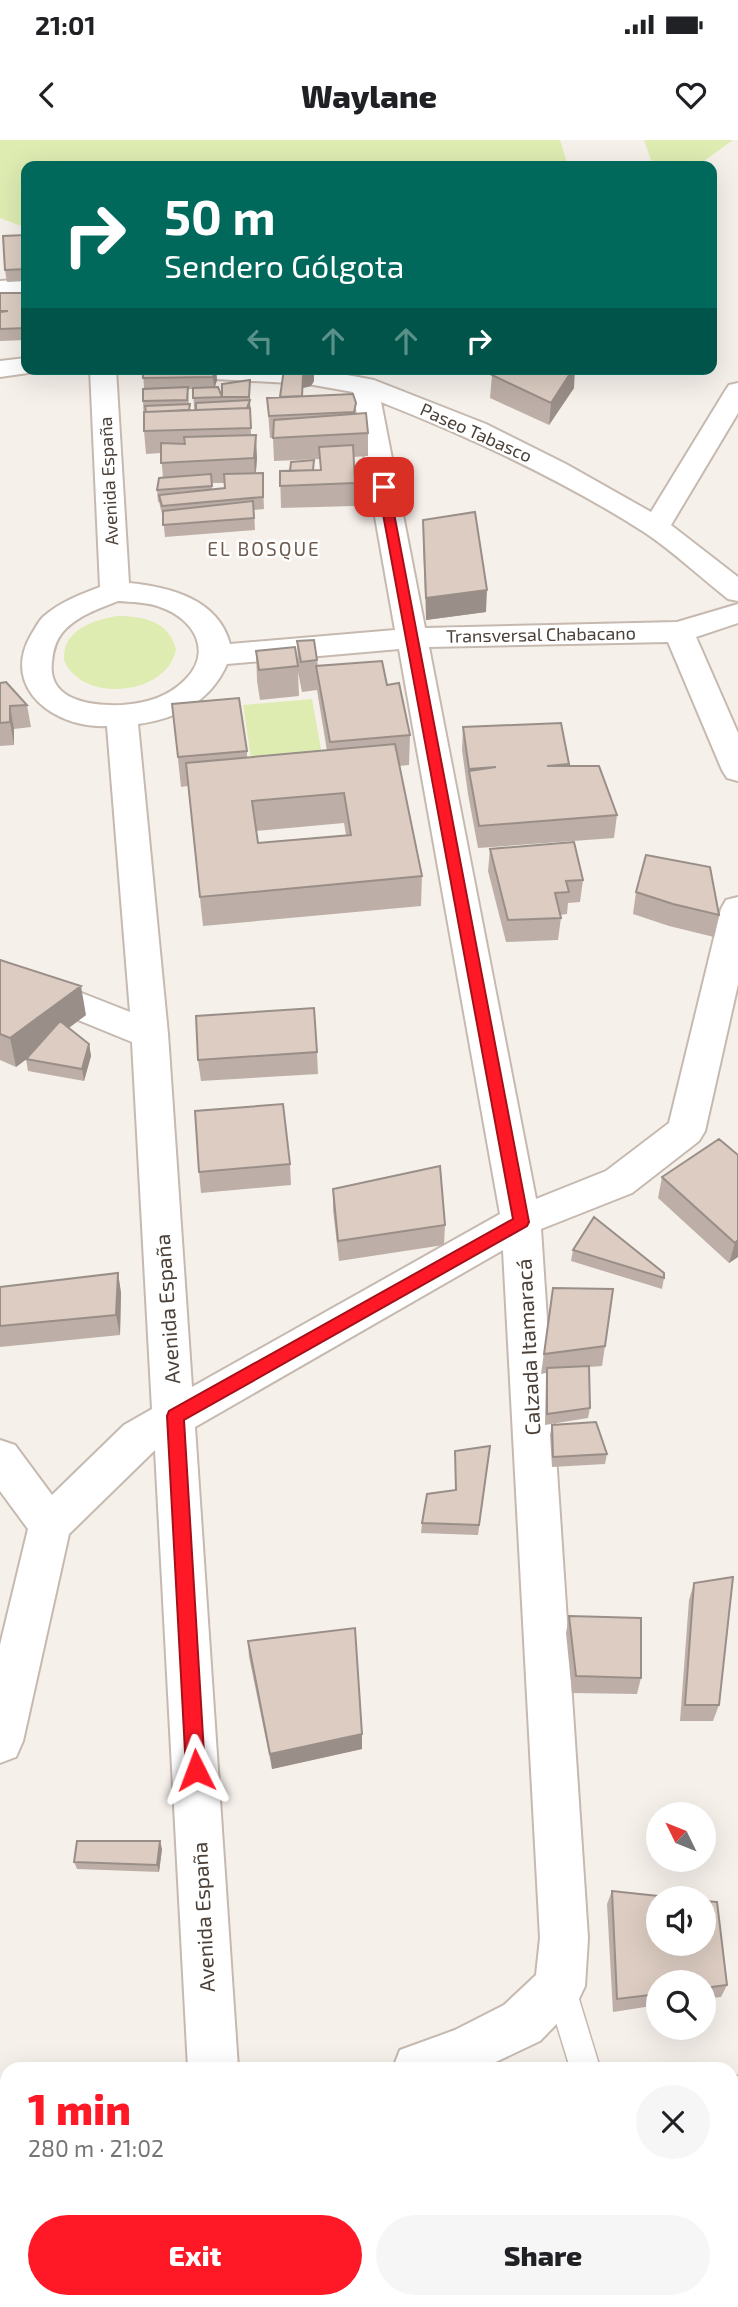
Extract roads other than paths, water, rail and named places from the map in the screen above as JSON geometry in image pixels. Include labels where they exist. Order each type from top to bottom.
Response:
[{"type":"street","points":[[0,289],[21,287]]},
{"type":"street","points":[[0,369],[21,367]]},
{"type":"street","name":"Avenida España","points":[[103,375],[115,592]]},
{"type":"street","name":"Paseo Tabasco","points":[[321,375],[365,386],[477,430],[556,470],[656,527],[738,592]]},
{"type":"street","name":"Calzada Itamaracá","points":[[365,386],[521,1222],[563,1924],[560,1986]]},
{"type":"street","points":[[656,527],[738,391]]},
{"type":"street","points":[[115,592],[160,596],[196,614],[208,626],[214,640],[215,655],[209,673],[195,689],[175,702],[150,712],[122,717],[90,717],[61,710],[38,697],[23,680],[14,661],[23,640],[37,622],[58,608],[85,597],[115,592]]},
{"type":"street","name":"Transversal Chabacano","points":[[215,655],[412,638],[679,632],[738,613]]},
{"type":"street","points":[[679,632],[738,770]]},
{"type":"street","name":"Avenida España","points":[[122,717],[150,1034],[213,2062]]},
{"type":"street","points":[[0,1741],[15,1600],[50,1525],[139,1438],[521,1222],[619,1182],[685,1131],[738,909]]},
{"type":"street","points":[[0,974],[150,1034]]},
{"type":"street","points":[[0,1458],[50,1525]]},
{"type":"street","points":[[435,2062],[465,2051],[522,2023],[560,1986]]},
{"type":"lane","points":[[560,1986],[583,2062]]},
{"type":"district","name":"EL BOSQUE","points":[[264,549]]}]
